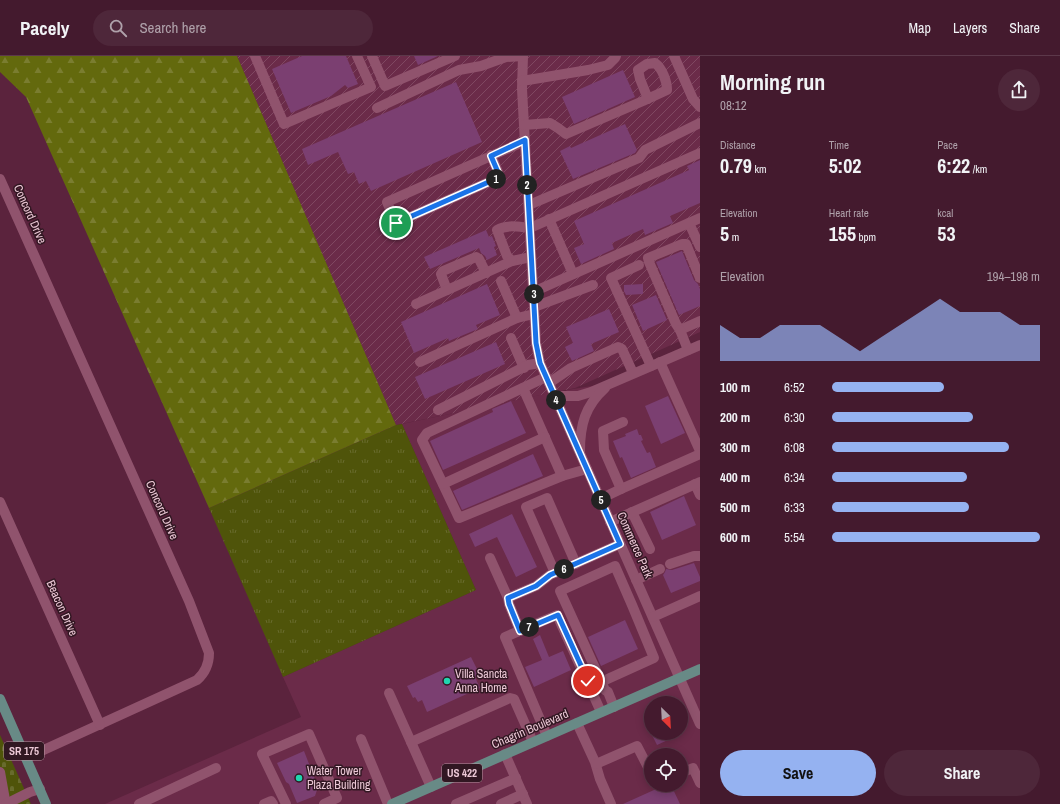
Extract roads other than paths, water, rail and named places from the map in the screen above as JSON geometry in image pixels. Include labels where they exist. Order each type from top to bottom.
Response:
[{"type":"main road","name":"Chagrin Boulevard","points":[[392,804],[700,668]]},
{"type":"main road","name":"SR 175","points":[[0,699],[46,804]]},
{"type":"street","points":[[259,57],[284,124],[371,87],[358,56]]},
{"type":"street","points":[[372,56],[385,86],[455,56]]},
{"type":"street","points":[[377,108],[459,70],[481,66],[506,57],[523,56],[522,81],[536,343],[540,363],[580,454]]},
{"type":"street","points":[[522,81],[588,70],[608,65],[616,56]]},
{"type":"street","points":[[674,56],[693,99],[700,107]]},
{"type":"street","points":[[524,125],[550,123],[566,134],[648,99]]},
{"type":"street","points":[[529,205],[639,158],[645,150],[700,123]]},
{"type":"street","points":[[491,156],[500,177],[396,223],[387,202],[525,140]]},
{"type":"street","points":[[510,259],[497,230],[502,227],[512,226],[530,228],[700,153]]},
{"type":"street","name":"Concord Drive","points":[[0,179],[189,601],[210,653],[209,661],[202,676],[196,680],[26,758]]},
{"type":"street","points":[[533,292],[700,218]]},
{"type":"street","points":[[549,219],[573,274]]},
{"type":"street","points":[[689,223],[700,247]]},
{"type":"street","points":[[688,350],[648,258],[682,244],[686,244],[700,278]]},
{"type":"street","points":[[447,290],[441,274],[443,271],[476,257],[479,258],[486,273]]},
{"type":"street","points":[[416,304],[486,273],[510,259],[532,257]]},
{"type":"street","points":[[639,265],[611,278],[700,451]]},
{"type":"street","points":[[501,281],[517,318]]},
{"type":"street","points":[[420,362],[593,285]]},
{"type":"street","points":[[680,330],[700,321]]},
{"type":"street","points":[[511,338],[524,368]]},
{"type":"street","name":"Commerce Park","points":[[555,396],[578,396],[591,392],[610,382],[700,345]]},
{"type":"street","points":[[587,469],[562,476],[459,518],[422,440],[427,433],[523,388],[548,380],[618,347],[622,349],[633,373]]},
{"type":"street","points":[[438,410],[528,366],[540,363]]},
{"type":"street","name":"Commerce Park","points":[[610,382],[598,394],[590,405],[585,416],[581,427],[580,454],[700,724]]},
{"type":"street","points":[[523,388],[562,476]]},
{"type":"street","points":[[621,489],[604,450],[603,431],[623,422]]},
{"type":"street","points":[[443,484],[545,437]]},
{"type":"street","points":[[600,499],[700,454]]},
{"type":"street","points":[[610,522],[698,483],[700,495]]},
{"type":"street","points":[[555,573],[526,507],[547,498],[576,564]]},
{"type":"street","name":"Beacon Drive","points":[[0,502],[100,725]]},
{"type":"street","points":[[632,512],[650,549]]},
{"type":"street","points":[[508,598],[536,586],[550,575],[620,544]]},
{"type":"street","points":[[670,564],[694,556],[700,556]]},
{"type":"street","points":[[490,558],[508,598],[520,631]]},
{"type":"street","points":[[614,707],[608,692],[605,690],[601,682],[560,591],[628,560]]},
{"type":"street","points":[[601,682],[654,658],[615,566]]},
{"type":"street","points":[[636,580],[660,569]]},
{"type":"street","points":[[653,617],[700,596]]},
{"type":"street","points":[[632,605],[645,599]]},
{"type":"street","points":[[547,736],[504,637],[558,615],[601,712]]},
{"type":"street","points":[[389,693],[431,787]]},
{"type":"street","points":[[411,742],[510,698],[514,699],[533,742]]},
{"type":"street","points":[[577,723],[596,764],[600,779],[611,804]]},
{"type":"street","points":[[286,804],[262,754],[309,734],[337,798],[324,804]]},
{"type":"street","points":[[361,738],[388,804]]},
{"type":"street","points":[[596,764],[637,746],[644,760]]},
{"type":"street","points":[[501,804],[525,799],[505,754]]},
{"type":"street","points":[[697,766],[700,783]]},
{"type":"street","points":[[139,804],[216,768]]},
{"type":"street","points":[[0,772],[5,804],[40,788]]},
{"type":"street","points":[[461,803],[516,778]]},
{"type":"street","points":[[264,804],[271,800],[273,804]]},
{"type":"place","name":"Villa Sancta Anna Home","points":[[447,681]]},
{"type":"place","name":"Water Tower Plaza Building","points":[[299,778]]}]
